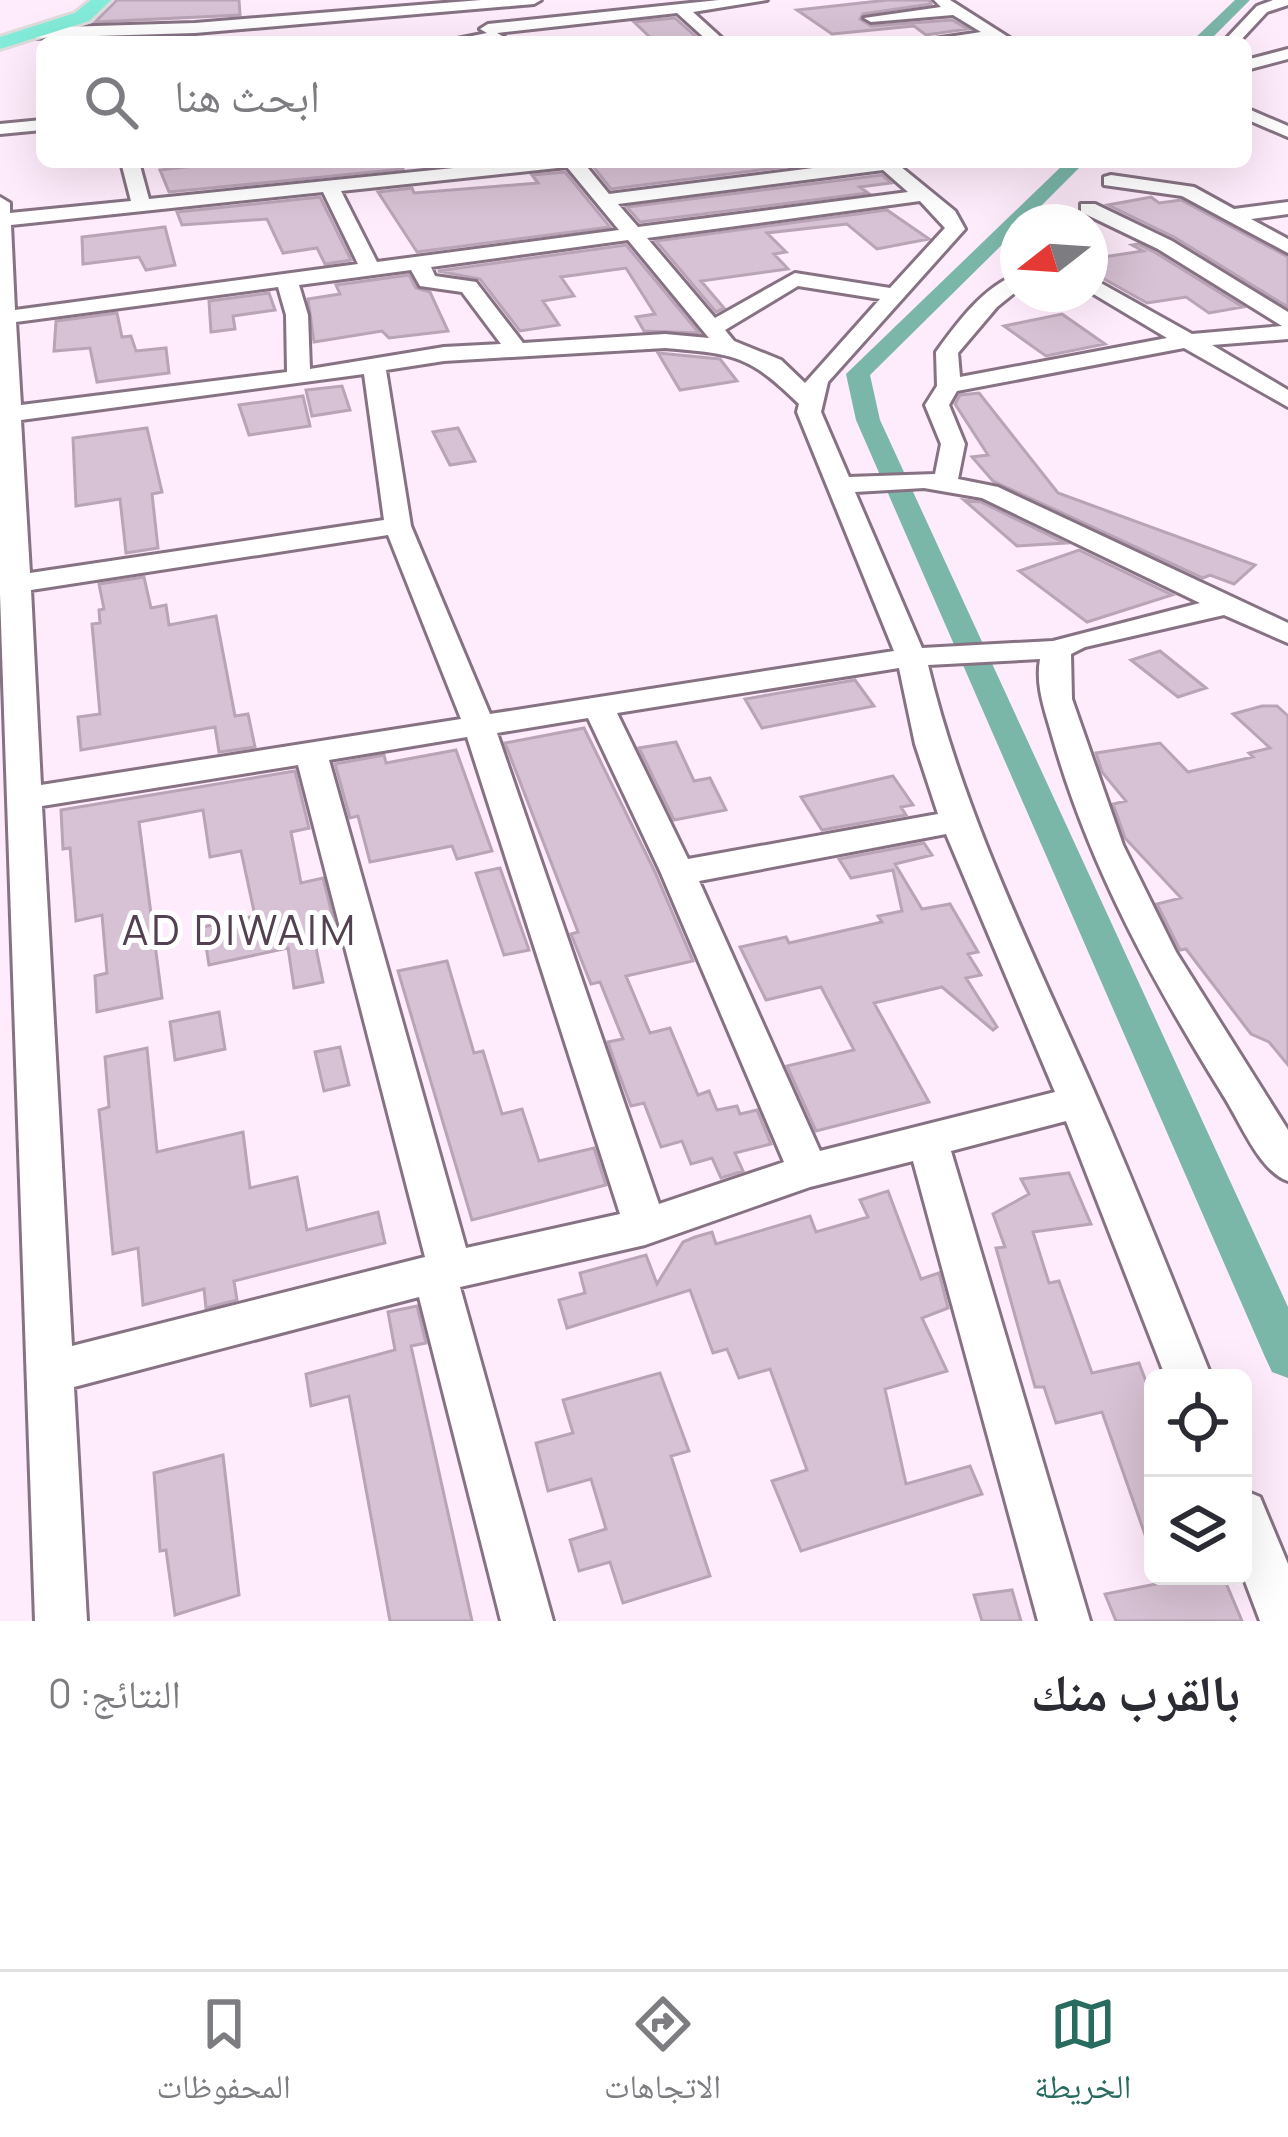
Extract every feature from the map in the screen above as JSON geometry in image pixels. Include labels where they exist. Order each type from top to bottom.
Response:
[{"type":"main road","points":[[9,42],[76,19],[102,0]]},
{"type":"street","points":[[151,36],[533,0]]},
{"type":"street","points":[[469,6],[495,36],[605,15],[760,0]]},
{"type":"street","points":[[940,0],[997,36]]},
{"type":"street","points":[[1237,36],[1262,9],[1287,0]]},
{"type":"street","points":[[680,8],[709,36]]},
{"type":"street","points":[[887,30],[864,14],[956,10]]},
{"type":"street","points":[[76,19],[99,22],[104,36]]},
{"type":"street","points":[[1252,63],[1288,54]]},
{"type":"street","points":[[1252,115],[1288,132]]},
{"type":"street","points":[[1267,123],[1288,120]]},
{"type":"street","points":[[0,129],[36,126]]},
{"type":"street","points":[[132,168],[142,207]]},
{"type":"street","points":[[353,168],[361,184]]},
{"type":"street","points":[[2,220],[142,207],[254,186],[330,187],[458,168]]},
{"type":"street","points":[[575,168],[719,337],[773,365],[809,400]]},
{"type":"street","points":[[604,200],[847,168]]},
{"type":"street","points":[[891,168],[948,215],[955,230],[817,380],[809,400],[813,425],[847,485],[920,656],[931,744],[957,821],[1185,1369]]},
{"type":"street","points":[[1091,204],[1121,168]]},
{"type":"street","points":[[1111,181],[1173,186],[1288,247]]},
{"type":"street","points":[[330,187],[370,268]]},
{"type":"street","points":[[5,300],[287,281],[925,195]]},
{"type":"street","points":[[0,203],[9,584],[24,798],[61,1621]]},
{"type":"street","points":[[1234,215],[1288,208]]},
{"type":"street","points":[[1108,224],[1165,245],[1286,322]]},
{"type":"street","points":[[418,262],[427,282],[469,286],[516,348]]},
{"type":"street","points":[[6,414],[516,348],[719,337],[790,280],[896,295]]},
{"type":"street","points":[[287,281],[297,315],[298,377]]},
{"type":"street","points":[[934,483],[956,457],[950,427],[937,405],[949,386],[947,352],[1000,293]]},
{"type":"street","points":[[1108,294],[1288,400]]},
{"type":"street","points":[[949,386],[1286,322]]},
{"type":"street","points":[[374,364],[398,526],[479,726],[645,1227]]},
{"type":"street","points":[[847,485],[934,483],[989,492],[1034,518],[1233,604],[1288,634]]},
{"type":"street","points":[[9,584],[398,526]]},
{"type":"street","points":[[24,798],[920,656],[1058,649],[1233,604]]},
{"type":"street","points":[[1058,649],[1052,676],[1083,796],[1159,961],[1288,1164]]},
{"type":"street","points":[[597,704],[678,873],[808,1171]]},
{"type":"street","points":[[310,750],[526,1621]]},
{"type":"street","points":[[678,873],[957,821]]},
{"type":"street","points":[[51,1372],[442,1272],[645,1227],[808,1171],[1078,1102]]},
{"type":"street","points":[[928,1142],[1064,1621]]},
{"type":"street","points":[[1252,1536],[1286,1621]]},
{"type":"building","points":[[117,0],[239,0],[240,15],[95,22]]},
{"type":"building","points":[[929,0],[931,4],[863,14],[860,19],[871,26],[952,20],[968,29],[926,35],[914,26],[832,34],[797,10]]},
{"type":"building","points":[[675,18],[695,36],[649,36],[634,22]]},
{"type":"building","points":[[176,168],[403,169],[169,192],[160,170]]},
{"type":"building","points":[[594,168],[777,168],[611,189]]},
{"type":"building","points":[[565,172],[610,227],[417,252],[378,192],[538,183],[532,175]]},
{"type":"building","points":[[882,175],[891,183],[860,187],[868,193],[640,222],[627,207]]},
{"type":"building","points":[[320,197],[351,260],[325,264],[317,248],[283,253],[267,219],[182,225],[177,212]]},
{"type":"building","points":[[1151,197],[1159,203],[1181,200],[1288,257],[1288,307],[1174,237],[1108,205]]},
{"type":"building","points":[[887,210],[929,239],[877,249],[847,224],[767,233],[786,252],[774,254],[788,269],[701,281],[724,308],[716,312],[656,241]]},
{"type":"building","points":[[165,227],[175,265],[146,270],[139,257],[83,264],[82,237]]},
{"type":"building","points":[[626,245],[699,333],[644,331],[636,317],[655,314],[626,268],[561,277],[574,296],[543,301],[559,325],[520,331],[480,279],[438,271]]},
{"type":"building","points":[[1132,245],[1156,253],[1243,307],[1209,313],[1186,297],[1147,303],[1108,281],[1108,256],[1143,251]]},
{"type":"building","points":[[409,275],[416,288],[430,292],[448,331],[389,338],[382,331],[314,342],[308,299],[340,294],[336,285]]},
{"type":"building","points":[[269,293],[275,310],[233,316],[235,329],[211,332],[209,301]]},
{"type":"building","points":[[117,313],[122,337],[131,336],[136,351],[166,348],[169,373],[97,382],[90,348],[54,351],[56,321]]},
{"type":"building","points":[[1062,314],[1105,344],[1046,356],[1004,326]]},
{"type":"building","points":[[658,353],[720,359],[737,381],[680,390]]},
{"type":"building","points":[[342,386],[350,410],[312,416],[306,390]]},
{"type":"building","points":[[979,393],[1058,493],[1255,565],[1234,584],[1210,575],[1203,578],[993,481],[972,457],[988,455],[955,404],[960,395]]},
{"type":"building","points":[[303,396],[310,426],[249,435],[239,405]]},
{"type":"building","points":[[147,428],[162,492],[152,494],[158,548],[126,553],[120,499],[76,506],[73,438]]},
{"type":"building","points":[[458,428],[475,461],[450,465],[433,432]]},
{"type":"building","points":[[964,500],[981,502],[1065,543],[1017,546]]},
{"type":"building","points":[[1079,550],[1172,595],[1087,622],[1019,571]]},
{"type":"building","points":[[144,577],[151,608],[166,605],[169,625],[216,616],[235,716],[248,714],[255,747],[219,752],[215,727],[81,750],[78,717],[100,714],[92,624],[100,623],[99,610],[104,609],[99,584]]},
{"type":"building","points":[[1160,651],[1206,688],[1178,697],[1131,660]]},
{"type":"building","points":[[855,680],[874,706],[762,728],[745,699]]},
{"type":"building","points":[[1277,706],[1288,716],[1288,1065],[1269,1042],[1251,1034],[1186,949],[1180,950],[1157,904],[1181,898],[1125,838],[1113,804],[1126,801],[1102,772],[1096,753],[1160,743],[1188,772],[1253,757],[1249,753],[1270,748],[1233,714]]},
{"type":"building","points":[[584,728],[693,961],[626,976],[650,1033],[670,1028],[698,1095],[709,1091],[717,1110],[737,1106],[740,1114],[757,1110],[771,1144],[735,1153],[743,1171],[721,1178],[712,1158],[691,1164],[682,1141],[661,1147],[644,1103],[631,1106],[616,1066],[608,1042],[623,1039],[600,982],[591,984],[571,934],[578,932],[505,743]]},
{"type":"building","points":[[676,742],[694,781],[710,778],[726,810],[674,820],[639,748]]},
{"type":"building","points":[[456,750],[492,851],[457,859],[452,846],[370,862],[358,816],[350,818],[335,764],[384,755],[386,763]]},
{"type":"building","points":[[295,771],[309,828],[291,832],[301,883],[323,878],[338,938],[315,943],[323,982],[294,988],[288,948],[209,965],[203,927],[255,916],[241,851],[210,857],[203,810],[139,822],[162,998],[97,1012],[95,976],[107,973],[102,915],[76,921],[70,848],[63,849],[61,810]]},
{"type":"building","points":[[893,776],[913,805],[901,807],[906,815],[822,830],[801,797]]},
{"type":"building","points":[[924,843],[932,855],[895,864],[922,909],[950,904],[978,952],[968,954],[981,975],[966,978],[997,1027],[993,1030],[942,987],[874,1003],[929,1102],[816,1131],[787,1066],[854,1050],[821,987],[766,1000],[740,947],[786,937],[789,943],[882,922],[878,916],[902,911],[893,870],[851,878],[839,859]]},
{"type":"building","points":[[500,868],[529,950],[504,955],[476,873]]},
{"type":"building","points":[[447,961],[474,1053],[483,1051],[502,1114],[522,1109],[539,1161],[594,1148],[606,1185],[472,1220],[398,971]]},
{"type":"building","points":[[219,1012],[225,1049],[175,1060],[170,1022]]},
{"type":"building","points":[[340,1047],[349,1085],[324,1091],[315,1052]]},
{"type":"building","points":[[147,1048],[157,1152],[243,1132],[250,1188],[297,1177],[307,1230],[378,1212],[385,1243],[234,1281],[237,1300],[206,1308],[204,1289],[143,1305],[138,1248],[113,1254],[99,1110],[109,1107],[105,1057]]},
{"type":"building","points":[[1069,1173],[1091,1224],[1033,1232],[1049,1283],[1059,1281],[1092,1373],[1139,1363],[1144,1376],[1144,1532],[1102,1412],[1056,1423],[1044,1387],[1035,1387],[996,1248],[1005,1247],[993,1214],[1029,1194],[1021,1179]]},
{"type":"building","points":[[888,1191],[921,1279],[939,1273],[948,1308],[922,1318],[947,1371],[885,1389],[906,1484],[970,1466],[982,1494],[801,1551],[772,1481],[807,1470],[770,1369],[739,1378],[727,1349],[713,1353],[690,1290],[567,1328],[559,1300],[585,1293],[580,1273],[646,1255],[657,1284],[683,1242],[695,1237],[712,1232],[716,1244],[810,1216],[816,1232],[868,1217],[860,1200]]},
{"type":"building","points":[[417,1306],[426,1343],[411,1346],[472,1621],[390,1621],[349,1396],[311,1406],[306,1374],[395,1350],[388,1312]]},
{"type":"building","points":[[660,1373],[689,1451],[671,1456],[710,1576],[623,1603],[610,1562],[579,1571],[570,1540],[606,1529],[591,1479],[548,1491],[536,1443],[573,1433],[563,1400]]},
{"type":"building","points":[[223,1455],[239,1595],[175,1615],[166,1550],[160,1551],[154,1473]]},
{"type":"building","points":[[1151,1585],[1227,1585],[1242,1621],[1116,1621],[1105,1594]]},
{"type":"building","points":[[1012,1590],[1021,1621],[982,1621],[974,1595]]},
{"type":"waterway","points":[[1205,36],[1243,0]]},
{"type":"waterway","points":[[1070,168],[858,374],[868,420],[1288,1357]]},
{"type":"district","name":"AD DIWAIM","points":[[240,930]]}]
